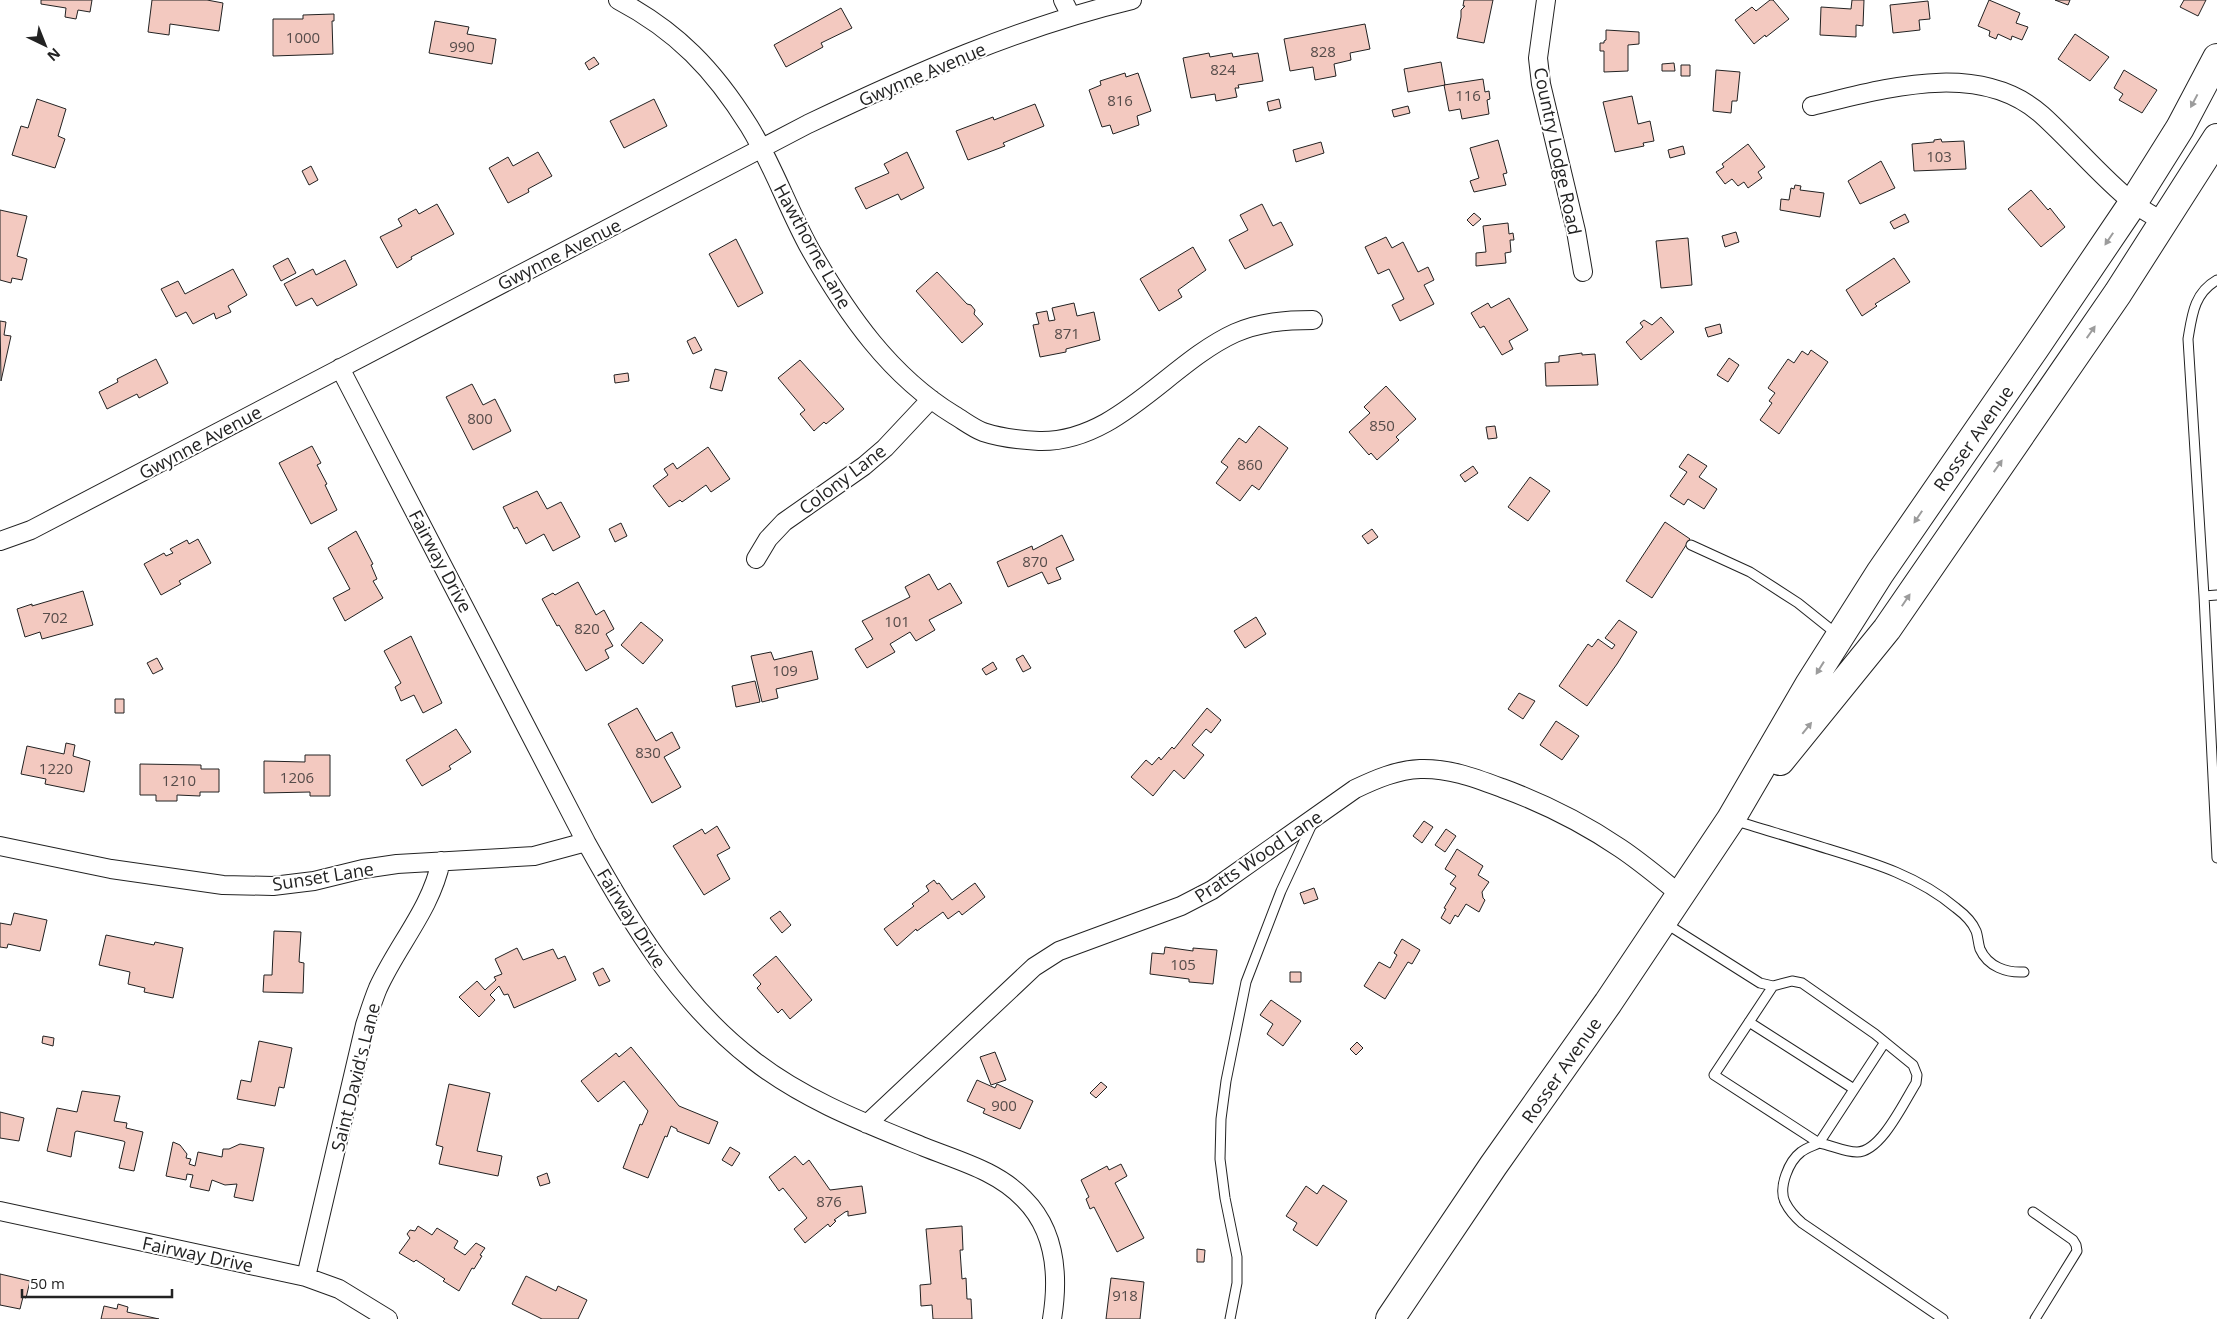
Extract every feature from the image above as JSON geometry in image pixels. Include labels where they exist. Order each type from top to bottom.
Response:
[{"type":"main road","name":"Rosser Avenue","points":[[1390,1319],[1681,895],[1730,819],[1840,636],[1896,549],[2041,340],[2133,203],[2180,128],[2217,58]]},
{"type":"main road","name":"Rosser Avenue","points":[[1730,819],[1753,795],[1886,629],[2118,293],[2217,138]]},
{"type":"street","name":"Hawthorne Lane","points":[[618,0],[642,13],[686,46],[717,80],[762,148],[810,248],[848,312],[871,342],[899,372],[931,399],[980,431],[1020,440],[1042,441],[1071,438],[1123,412],[1182,367],[1234,334],[1274,322],[1313,320]]},
{"type":"street","points":[[1063,0],[1071,16]]},
{"type":"street","name":"Gwynne Avenue","points":[[0,541],[31,530],[762,148],[886,87],[978,49],[1071,16],[1132,0]]},
{"type":"street","name":"Country Lodge Road","points":[[1546,0],[1538,58],[1541,84],[1576,231],[1583,272]]},
{"type":"street","points":[[1812,106],[1868,93],[1923,85],[1974,83],[1999,89],[2021,100],[2041,114],[2090,164],[2133,203],[2164,222]]},
{"type":"street","name":"Fairway Drive","points":[[340,368],[586,842],[625,913],[660,963],[688,999],[724,1036],[753,1060],[790,1086],[822,1104],[990,1174],[1011,1186],[1025,1199],[1040,1219],[1050,1242],[1056,1276],[1056,1294],[1052,1319]]},
{"type":"street","name":"Colony Lane","points":[[756,559],[768,539],[784,522],[864,466],[885,448],[931,399]]},
{"type":"street","name":"Pratts Wood Lane","points":[[867,1124],[1034,967],[1059,951],[1181,906],[1212,890],[1355,790],[1374,780],[1398,772],[1419,769],[1445,770],[1484,781],[1532,799],[1577,822],[1621,848],[1681,895]]},
{"type":"street","name":"Sunset Lane","points":[[0,846],[111,869],[224,885],[281,885],[314,881],[363,869],[441,860],[534,856],[586,842]]},
{"type":"street","name":"Saint David's Lane","points":[[306,1277],[365,1025],[378,988],[428,902],[437,879],[441,860]]},
{"type":"street","name":"Fairway Drive","points":[[0,1211],[306,1277],[339,1289],[388,1319]]},
{"type":"lane","points":[[2217,280],[2206,286],[2194,307],[2188,339],[2204,596],[2217,858]]},
{"type":"lane","points":[[1691,545],[1750,572],[1798,603],[1840,636]]},
{"type":"lane","points":[[2204,596],[2217,595]]},
{"type":"lane","points":[[1230,1319],[1237,1283],[1237,1257],[1225,1198],[1220,1159],[1221,1120],[1226,1080],[1246,982],[1281,891],[1316,818]]},
{"type":"lane","points":[[1730,819],[1879,864],[1919,881],[1956,907],[1971,921],[1976,931],[1980,949],[1988,961],[1999,968],[2013,972],[2024,972]]},
{"type":"lane","points":[[1663,922],[1760,983],[1773,986],[1792,981],[1802,983],[1885,1042],[1913,1065],[1917,1075],[1916,1084],[1878,1142],[1868,1149],[1859,1152],[1847,1151],[1819,1143],[1714,1075],[1773,986]]},
{"type":"lane","points":[[1749,1022],[1854,1090]]},
{"type":"lane","points":[[1885,1042],[1819,1143],[1802,1151],[1795,1158],[1788,1171],[1784,1187],[1784,1200],[1793,1215],[1943,1319]]},
{"type":"lane","points":[[2033,1212],[2072,1240],[2076,1245],[2077,1251],[2035,1319]]},
{"type":"building","points":[[41,0],[92,0],[90,12],[78,10],[76,19],[65,17],[66,8],[41,4]]},
{"type":"building","points":[[152,0],[207,0],[223,3],[219,31],[170,24],[169,35],[148,32]]},
{"type":"building","points":[[1464,0],[1493,0],[1484,43],[1457,38],[1461,10],[1465,6],[1463,6]]},
{"type":"building","points":[[1770,0],[1773,0],[1789,19],[1754,44],[1735,20],[1752,7],[1756,11]]},
{"type":"building","points":[[1852,0],[1864,0],[1863,26],[1856,25],[1856,37],[1820,35],[1821,7],[1851,9]]},
{"type":"building","points":[[1989,0],[2020,13],[2016,23],[2028,27],[2022,40],[2012,36],[2011,40],[1998,34],[1996,39],[1989,36],[1990,31],[1978,26]]},
{"type":"building","points":[[2055,0],[2070,0],[2068,5]]},
{"type":"building","points":[[2184,0],[2206,0],[2198,16],[2180,7]]},
{"type":"building","points":[[1928,1],[1930,19],[1919,20],[1920,30],[1893,33],[1890,5]]},
{"type":"building","points":[[841,8],[852,28],[821,43],[823,47],[786,67],[774,45]]},
{"type":"building","points":[[334,14],[334,21],[332,21],[333,54],[273,56],[273,19],[303,19],[303,15]]},
{"type":"building","points":[[435,21],[469,27],[467,34],[496,39],[492,64],[429,53]]},
{"type":"building","points":[[1365,24],[1370,49],[1350,53],[1351,60],[1334,64],[1336,76],[1315,80],[1313,67],[1290,71],[1284,39]]},
{"type":"building","points":[[1606,30],[1639,32],[1639,44],[1628,45],[1628,71],[1604,72],[1604,51],[1600,51],[1600,43],[1604,43],[1606,40]]},
{"type":"building","points":[[2075,34],[2109,57],[2090,81],[2058,59]]},
{"type":"building","points":[[1209,53],[1210,57],[1232,53],[1233,57],[1258,53],[1263,81],[1238,85],[1239,88],[1235,88],[1237,97],[1216,101],[1215,94],[1191,98],[1183,58]]},
{"type":"building","points":[[594,57],[599,64],[589,70],[585,63]]},
{"type":"building","points":[[1441,62],[1445,85],[1408,92],[1404,69]]},
{"type":"building","points":[[1674,63],[1675,71],[1662,71],[1662,64]]},
{"type":"building","points":[[1681,65],[1690,65],[1690,76],[1681,76]]},
{"type":"building","points":[[1716,70],[1740,72],[1737,101],[1732,101],[1731,113],[1713,111]]},
{"type":"building","points":[[2124,70],[2157,90],[2142,113],[2119,100],[2123,94],[2114,88]]},
{"type":"building","points":[[1125,73],[1126,77],[1138,73],[1151,111],[1137,116],[1139,125],[1113,134],[1110,125],[1102,127],[1089,90],[1101,85],[1100,81]]},
{"type":"building","points":[[1483,79],[1485,92],[1489,91],[1490,99],[1487,100],[1489,114],[1462,119],[1460,109],[1449,111],[1444,85]]},
{"type":"building","points":[[1632,96],[1638,124],[1650,121],[1654,141],[1643,143],[1644,146],[1615,152],[1603,102]]},
{"type":"building","points":[[37,99],[66,109],[58,136],[65,139],[55,168],[12,155],[21,126],[28,128]]},
{"type":"building","points":[[654,99],[667,126],[624,148],[610,121]]},
{"type":"building","points":[[1279,99],[1281,108],[1269,111],[1267,102]]},
{"type":"building","points":[[1035,104],[1044,126],[1003,143],[1005,146],[968,160],[956,131],[993,117],[994,120]]},
{"type":"building","points":[[1408,106],[1410,113],[1394,117],[1392,110]]},
{"type":"building","points":[[1941,139],[1942,142],[1964,141],[1966,169],[1914,171],[1912,144],[1934,142],[1934,140]]},
{"type":"building","points":[[1498,140],[1507,173],[1503,174],[1506,185],[1474,192],[1470,181],[1479,178],[1470,148]]},
{"type":"building","points":[[1321,142],[1324,153],[1296,162],[1293,150]]},
{"type":"building","points":[[1748,144],[1765,167],[1758,172],[1762,178],[1748,188],[1744,182],[1738,186],[1732,179],[1725,184],[1716,172],[1724,167],[1722,164]]},
{"type":"building","points":[[1683,146],[1685,154],[1670,158],[1668,150]]},
{"type":"building","points":[[538,152],[552,176],[528,189],[529,192],[508,203],[489,168],[508,157],[513,166]]},
{"type":"building","points":[[907,152],[924,188],[901,200],[898,194],[866,209],[855,188],[889,173],[884,164]]},
{"type":"building","points":[[1881,161],[1895,188],[1860,204],[1848,181]]},
{"type":"building","points":[[311,166],[318,180],[309,185],[302,171]]},
{"type":"building","points":[[1795,185],[1801,186],[1800,190],[1824,193],[1820,217],[1780,210],[1781,199],[1789,200],[1791,188],[1794,189]]},
{"type":"building","points":[[2031,190],[2048,210],[2050,208],[2065,227],[2041,247],[2008,209]]},
{"type":"building","points":[[437,204],[454,234],[411,257],[412,259],[397,268],[380,237],[402,226],[398,219],[416,209],[419,214]]},
{"type":"building","points":[[1262,204],[1273,226],[1281,222],[1293,245],[1245,269],[1229,240],[1248,230],[1240,215]]},
{"type":"building","points":[[0,210],[27,216],[17,256],[27,259],[22,280],[12,278],[11,283],[0,280]]},
{"type":"building","points":[[1474,213],[1481,219],[1473,226],[1467,220]]},
{"type":"building","points":[[1905,214],[1909,222],[1894,229],[1890,222]]},
{"type":"building","points":[[1508,223],[1509,234],[1513,233],[1514,240],[1510,240],[1511,252],[1505,253],[1506,263],[1476,266],[1476,253],[1486,252],[1483,226]]},
{"type":"building","points":[[1736,232],[1739,242],[1725,247],[1722,236]]},
{"type":"building","points":[[1386,237],[1392,248],[1403,242],[1418,272],[1428,267],[1434,280],[1424,285],[1434,304],[1400,321],[1392,305],[1404,299],[1389,269],[1378,274],[1365,247]]},
{"type":"building","points":[[1688,238],[1692,285],[1661,288],[1656,241]]},
{"type":"building","points":[[736,239],[763,293],[738,307],[709,254]]},
{"type":"building","points":[[1193,247],[1206,270],[1178,290],[1182,297],[1159,311],[1140,279]]},
{"type":"building","points":[[288,258],[296,273],[281,281],[273,266]]},
{"type":"building","points":[[1894,258],[1910,282],[1875,304],[1877,306],[1862,316],[1846,290]]},
{"type":"building","points":[[345,260],[357,285],[317,306],[312,298],[296,306],[284,284],[313,269],[316,275]]},
{"type":"building","points":[[233,269],[247,295],[228,306],[231,312],[216,319],[214,313],[193,324],[186,312],[176,317],[161,289],[178,281],[185,294]]},
{"type":"building","points":[[937,272],[967,304],[971,305],[975,310],[974,314],[983,324],[962,343],[916,291]]},
{"type":"building","points":[[1509,298],[1528,330],[1509,341],[1513,349],[1502,355],[1484,326],[1480,328],[1471,313],[1488,303],[1491,308]]},
{"type":"building","points":[[1074,303],[1077,316],[1094,312],[1100,340],[1066,349],[1066,352],[1040,357],[1033,325],[1039,324],[1036,313],[1047,311],[1049,321],[1055,320],[1052,308]]},
{"type":"building","points":[[1661,317],[1674,332],[1641,360],[1626,342],[1643,327],[1640,323],[1644,320],[1652,325]]},
{"type":"building","points":[[0,321],[6,322],[4,335],[11,336],[1,381]]},
{"type":"building","points":[[1720,324],[1722,333],[1708,337],[1705,328]]},
{"type":"building","points":[[695,337],[702,350],[693,354],[687,341]]},
{"type":"building","points":[[1811,350],[1828,362],[1779,434],[1760,420],[1772,403],[1769,401],[1775,393],[1768,388],[1788,359],[1794,363],[1802,351],[1808,355]]},
{"type":"building","points":[[1582,353],[1582,355],[1595,354],[1598,385],[1546,386],[1545,363],[1559,362],[1559,356]]},
{"type":"building","points":[[1729,358],[1739,365],[1728,382],[1717,375]]},
{"type":"building","points":[[156,359],[168,383],[139,398],[137,394],[107,409],[99,392],[118,382],[117,379]]},
{"type":"building","points":[[800,360],[844,409],[814,431],[800,414],[805,410],[778,378]]},
{"type":"building","points":[[715,369],[727,372],[722,391],[710,388]]},
{"type":"building","points":[[628,373],[629,381],[615,383],[614,375]]},
{"type":"building","points":[[472,384],[483,405],[495,399],[511,431],[473,450],[446,397]]},
{"type":"building","points":[[1386,386],[1416,419],[1396,437],[1399,440],[1377,460],[1371,453],[1369,455],[1349,432],[1370,413],[1364,407]]},
{"type":"building","points":[[1259,426],[1288,448],[1259,490],[1252,485],[1240,501],[1216,483],[1228,467],[1221,462],[1239,438],[1246,443]]},
{"type":"building","points":[[1495,426],[1497,438],[1488,439],[1486,427]]},
{"type":"building","points":[[312,446],[321,463],[317,465],[337,510],[311,524],[279,463]]},
{"type":"building","points":[[708,447],[730,479],[711,492],[706,485],[682,502],[680,500],[669,507],[653,486],[668,475],[664,469],[673,463],[677,469]]},
{"type":"building","points":[[1688,454],[1707,466],[1699,477],[1717,489],[1704,509],[1688,499],[1684,505],[1670,496],[1687,472],[1679,467]]},
{"type":"building","points":[[1473,466],[1478,473],[1465,482],[1460,475]]},
{"type":"building","points":[[1530,477],[1550,491],[1528,521],[1508,507]]},
{"type":"building","points":[[537,491],[547,509],[561,502],[580,537],[553,551],[544,534],[526,544],[517,527],[514,529],[503,507]]},
{"type":"building","points":[[1665,522],[1690,539],[1652,598],[1626,581]]},
{"type":"building","points":[[621,523],[627,536],[615,542],[609,529]]},
{"type":"building","points":[[1372,529],[1378,537],[1368,544],[1362,536]]},
{"type":"building","points":[[356,531],[373,564],[371,565],[377,579],[373,581],[383,598],[345,621],[333,598],[350,589],[328,548]]},
{"type":"building","points":[[1062,535],[1074,560],[1056,568],[1061,579],[1048,584],[1042,572],[1008,587],[997,562],[1032,546],[1033,550]]},
{"type":"building","points":[[198,539],[211,563],[179,581],[181,584],[161,595],[144,564],[164,553],[166,556],[173,553],[170,549],[187,540],[189,544]]},
{"type":"building","points":[[929,574],[938,590],[950,583],[962,603],[929,620],[935,630],[916,641],[910,632],[890,644],[895,652],[867,668],[855,649],[873,639],[862,621],[910,597],[905,587]]},
{"type":"building","points":[[578,582],[596,615],[604,610],[614,629],[606,634],[613,646],[605,650],[609,658],[586,671],[542,599],[553,593],[555,595]]},
{"type":"building","points":[[83,591],[93,625],[42,639],[40,632],[25,637],[17,609]]},
{"type":"building","points":[[1256,617],[1266,634],[1245,648],[1234,631]]},
{"type":"building","points":[[1619,620],[1637,632],[1587,706],[1559,686],[1588,644],[1592,647],[1598,639],[1612,649],[1615,645],[1605,638]]},
{"type":"building","points":[[641,622],[663,640],[643,664],[621,645]]},
{"type":"building","points":[[411,636],[442,703],[423,713],[414,695],[401,701],[395,687],[401,683],[384,651]]},
{"type":"building","points":[[812,651],[818,679],[776,689],[778,698],[762,702],[751,656],[771,652],[774,660]]},
{"type":"building","points":[[1023,655],[1031,668],[1023,672],[1016,659]]},
{"type":"building","points":[[157,658],[163,669],[153,674],[147,663]]},
{"type":"building","points":[[993,662],[997,669],[986,675],[982,669]]},
{"type":"building","points":[[755,681],[760,702],[736,707],[732,686]]},
{"type":"building","points":[[1519,693],[1535,701],[1523,719],[1508,709]]},
{"type":"building","points":[[115,699],[124,699],[124,713],[115,713]]},
{"type":"building","points":[[637,708],[656,741],[672,732],[680,748],[664,757],[681,787],[652,803],[608,724]]},
{"type":"building","points":[[1207,708],[1221,720],[1211,733],[1206,729],[1192,745],[1204,755],[1184,779],[1174,770],[1153,796],[1131,777],[1146,760],[1152,765],[1159,757],[1161,760],[1172,747],[1174,749]]},
{"type":"building","points":[[1556,721],[1579,736],[1562,760],[1540,745]]},
{"type":"building","points":[[456,729],[471,752],[449,766],[451,769],[422,786],[406,760]]},
{"type":"building","points":[[66,743],[75,745],[73,756],[90,761],[84,792],[45,784],[46,779],[21,774],[27,746],[64,754]]},
{"type":"building","points":[[305,755],[330,755],[330,796],[310,796],[310,792],[264,793],[264,761],[305,762]]},
{"type":"building","points":[[140,764],[201,765],[201,769],[219,769],[219,792],[200,792],[200,796],[177,795],[177,801],[156,801],[156,795],[140,795]]},
{"type":"building","points":[[1424,821],[1433,827],[1422,843],[1413,836]]},
{"type":"building","points":[[717,826],[730,848],[717,855],[730,879],[704,895],[673,846],[702,829],[705,834]]},
{"type":"building","points":[[1446,829],[1456,836],[1445,852],[1435,845]]},
{"type":"building","points":[[1457,849],[1483,866],[1478,875],[1489,882],[1482,892],[1485,900],[1479,912],[1466,904],[1458,917],[1455,915],[1450,924],[1441,918],[1446,909],[1444,908],[1456,888],[1450,884],[1456,876],[1445,869]]},
{"type":"building","points":[[934,880],[937,884],[939,883],[952,900],[975,883],[985,897],[962,915],[959,911],[948,919],[943,912],[917,931],[916,929],[897,946],[884,929],[914,906],[912,904],[929,891],[926,886]]},
{"type":"building","points":[[1314,888],[1318,899],[1304,904],[1300,893]]},
{"type":"building","points":[[780,911],[791,925],[782,933],[770,918]]},
{"type":"building","points":[[14,913],[47,920],[40,951],[8,944],[7,948],[0,947],[0,923],[11,925]]},
{"type":"building","points":[[274,931],[301,932],[299,962],[304,963],[303,993],[263,992],[264,975],[272,975]]},
{"type":"building","points":[[106,935],[154,945],[155,942],[183,948],[173,998],[144,992],[145,988],[128,984],[130,972],[99,965]]},
{"type":"building","points":[[1402,939],[1420,950],[1412,964],[1408,962],[1385,999],[1364,986],[1379,962],[1390,968],[1397,955],[1394,953]]},
{"type":"building","points":[[1165,947],[1193,951],[1193,948],[1217,950],[1213,984],[1189,982],[1189,979],[1150,974],[1152,953],[1164,954]]},
{"type":"building","points":[[517,948],[523,960],[553,949],[558,959],[565,956],[576,980],[514,1008],[508,994],[504,995],[499,986],[490,995],[495,1000],[479,1017],[459,997],[477,981],[485,990],[496,980],[494,977],[502,974],[495,959]]},
{"type":"building","points":[[776,956],[812,1000],[790,1019],[782,1009],[778,1013],[757,988],[761,984],[753,975]]},
{"type":"building","points":[[603,968],[610,981],[599,986],[593,973]]},
{"type":"building","points":[[1290,972],[1301,972],[1301,982],[1290,982]]},
{"type":"building","points":[[1271,1000],[1301,1021],[1283,1046],[1267,1034],[1273,1024],[1260,1015]]},
{"type":"building","points":[[43,1036],[54,1038],[53,1046],[42,1043]]},
{"type":"building","points":[[259,1041],[292,1048],[284,1088],[279,1087],[275,1106],[237,1099],[241,1080],[251,1082]]},
{"type":"building","points":[[1357,1042],[1363,1048],[1356,1055],[1350,1049]]},
{"type":"building","points":[[631,1047],[679,1106],[718,1122],[709,1144],[677,1131],[677,1129],[671,1126],[648,1178],[623,1168],[640,1124],[642,1125],[648,1111],[624,1081],[598,1102],[581,1081],[616,1053],[619,1057]]},
{"type":"building","points":[[995,1052],[1006,1080],[991,1085],[980,1057]]},
{"type":"building","points":[[977,1080],[995,1088],[997,1084],[1033,1101],[1020,1129],[983,1113],[985,1109],[967,1101]]},
{"type":"building","points":[[1101,1082],[1107,1087],[1096,1098],[1090,1093]]},
{"type":"building","points":[[449,1084],[490,1093],[477,1151],[502,1156],[498,1176],[439,1164],[443,1147],[436,1145]]},
{"type":"building","points":[[82,1091],[120,1096],[114,1121],[127,1123],[126,1128],[143,1132],[134,1171],[119,1168],[125,1142],[123,1141],[77,1131],[75,1132],[71,1157],[47,1151],[57,1108],[77,1112]]},
{"type":"building","points":[[0,1112],[24,1118],[19,1141],[0,1138]]},
{"type":"building","points":[[173,1142],[180,1145],[187,1154],[186,1158],[191,1159],[189,1164],[195,1166],[198,1152],[222,1157],[223,1149],[229,1149],[240,1144],[264,1148],[253,1201],[234,1197],[237,1184],[225,1185],[212,1180],[209,1191],[190,1187],[193,1175],[187,1174],[186,1180],[166,1176]]},
{"type":"building","points":[[730,1147],[740,1153],[732,1166],[722,1160]]},
{"type":"building","points":[[795,1156],[803,1165],[809,1160],[830,1190],[862,1186],[866,1213],[848,1216],[848,1211],[845,1212],[834,1220],[836,1221],[830,1227],[828,1224],[805,1243],[794,1229],[807,1218],[783,1188],[779,1191],[769,1177]]},
{"type":"building","points":[[1121,1164],[1127,1176],[1115,1183],[1144,1238],[1117,1252],[1094,1207],[1090,1209],[1086,1199],[1089,1197],[1081,1180],[1107,1166],[1109,1170]]},
{"type":"building","points":[[547,1173],[550,1183],[540,1186],[537,1177]]},
{"type":"building","points":[[1323,1185],[1347,1201],[1317,1246],[1293,1230],[1297,1223],[1286,1216],[1306,1186],[1317,1194]]},
{"type":"building","points":[[418,1226],[432,1235],[437,1228],[458,1241],[454,1248],[465,1255],[476,1243],[485,1248],[480,1255],[482,1256],[474,1269],[472,1268],[459,1291],[443,1281],[445,1279],[416,1260],[414,1262],[399,1253],[410,1238],[407,1234],[410,1230],[415,1231]]},
{"type":"building","points":[[962,1226],[963,1250],[960,1250],[962,1279],[966,1278],[967,1299],[971,1299],[972,1319],[933,1319],[932,1305],[921,1306],[920,1285],[931,1284],[926,1229]]},
{"type":"building","points":[[1197,1249],[1205,1250],[1204,1262],[1197,1262]]},
{"type":"building","points":[[0,1274],[30,1281],[26,1298],[23,1297],[20,1309],[0,1305]]},
{"type":"building","points":[[526,1276],[556,1291],[558,1286],[587,1300],[578,1319],[542,1319],[512,1304]]},
{"type":"building","points":[[1111,1278],[1144,1282],[1140,1319],[1106,1319]]},
{"type":"building","points":[[118,1304],[128,1307],[127,1312],[159,1319],[101,1319],[104,1306],[117,1309]]}]
